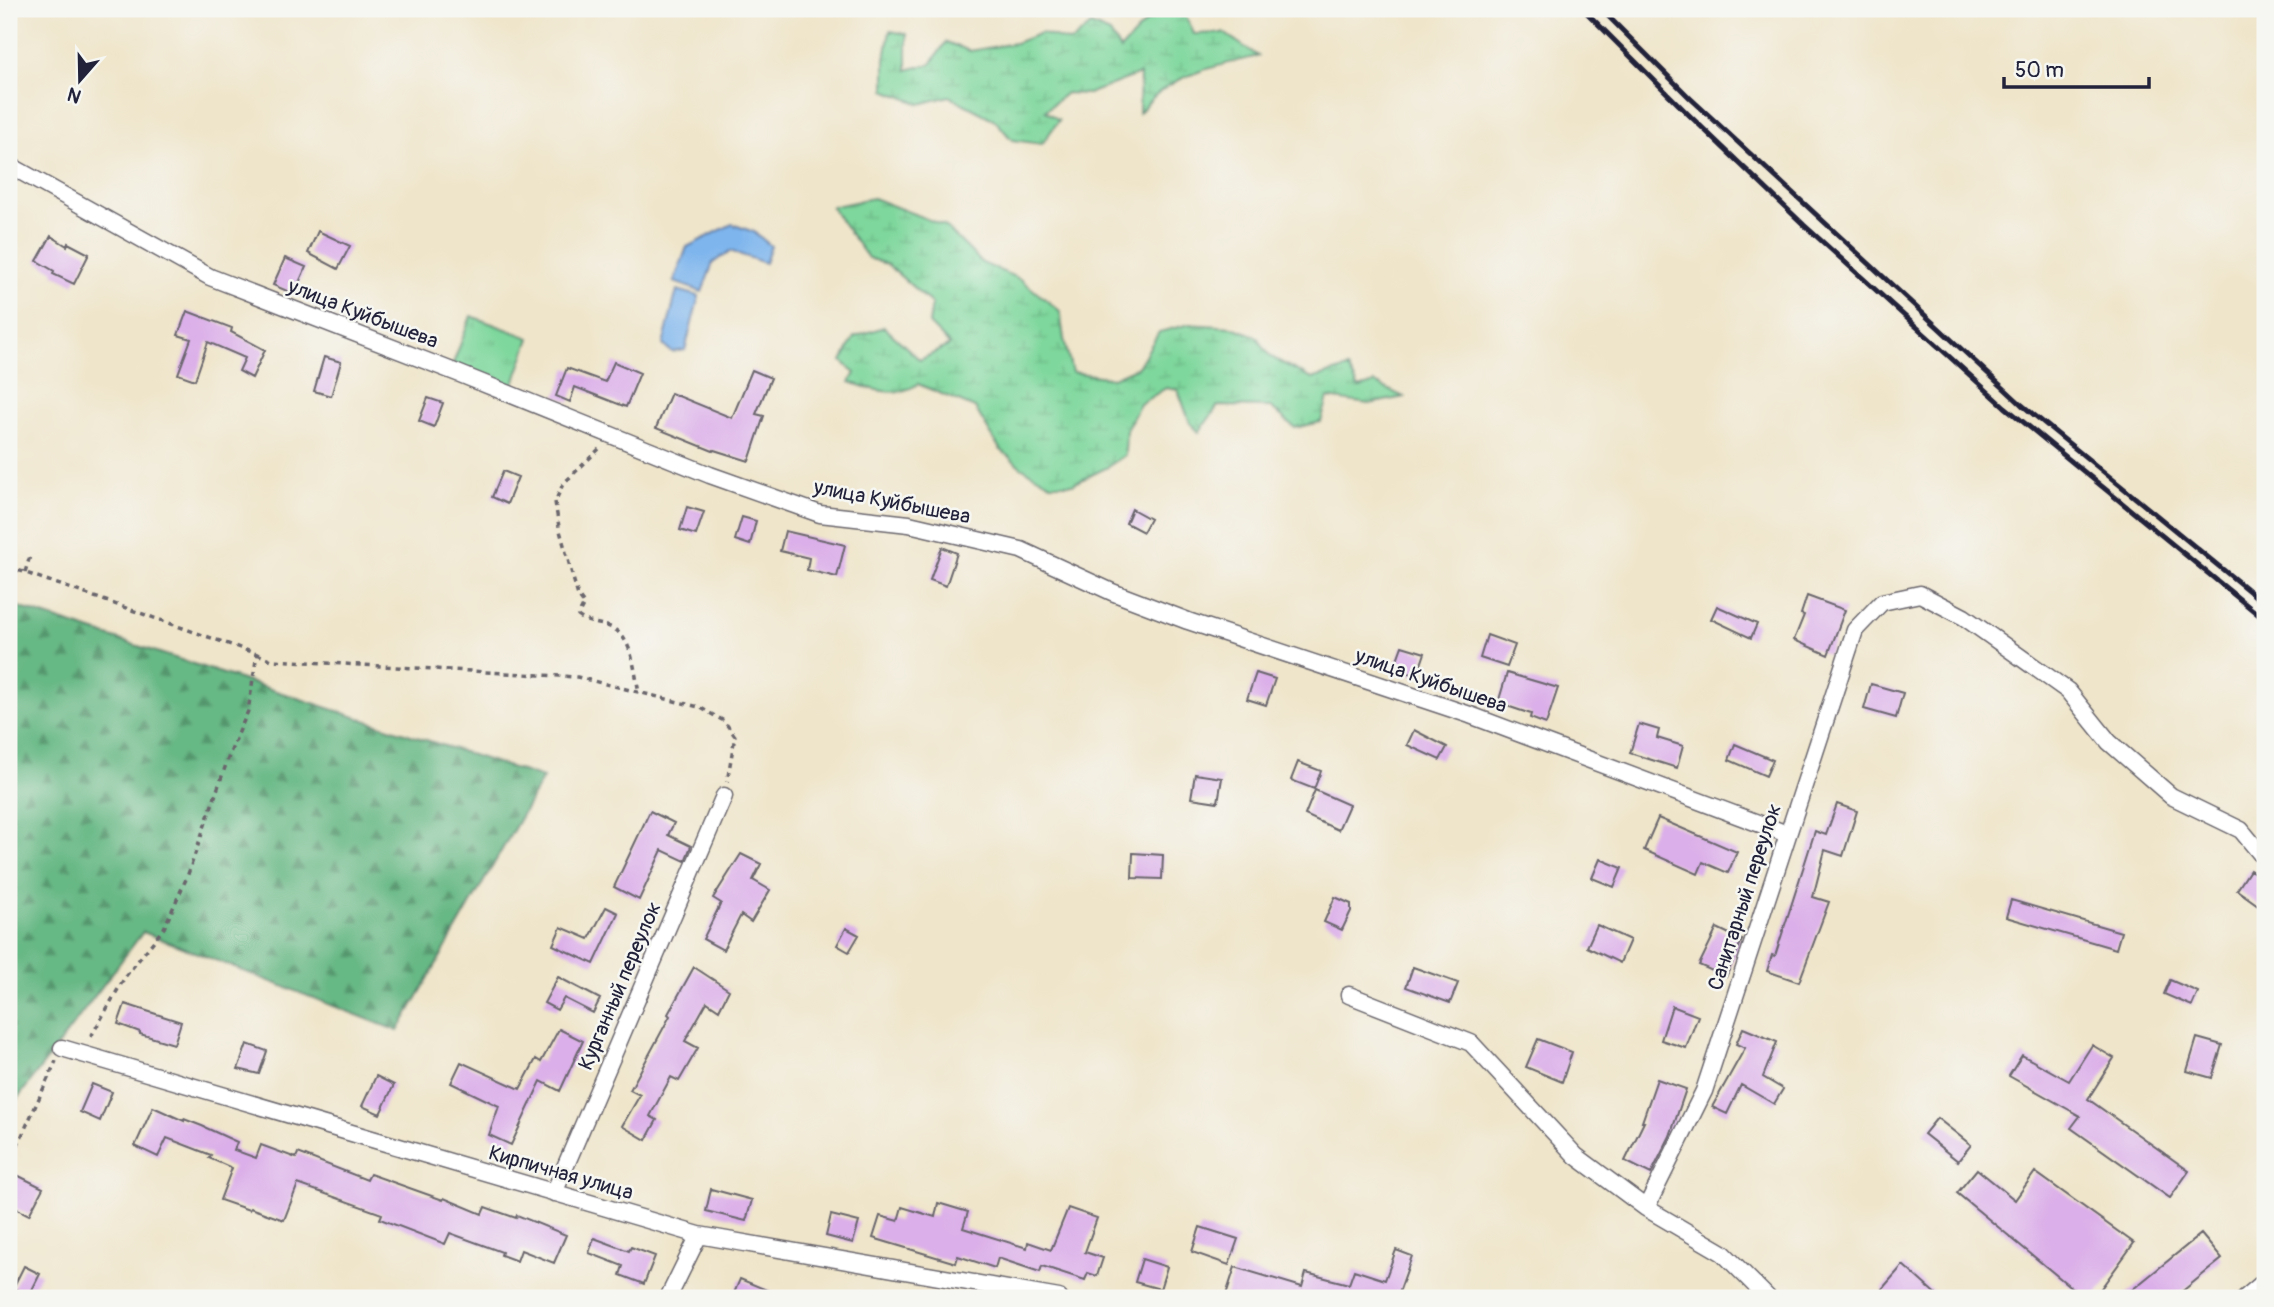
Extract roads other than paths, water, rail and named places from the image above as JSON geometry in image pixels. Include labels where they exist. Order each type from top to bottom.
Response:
[{"type":"street","name":"улица Куйбышева","points":[[9,165],[210,277],[710,475],[820,514],[909,524],[1021,550],[1112,592],[1188,621],[1469,715],[1787,834]]},
{"type":"street","name":"Санитарный переулок","points":[[1646,1208],[1704,1091],[1855,630],[1882,602],[1920,594],[1964,617],[2068,691],[2109,742],[2171,796],[2241,830],[2265,859]]},
{"type":"street","name":"Курганный переулок","points":[[554,1193],[724,796]]},
{"type":"street","points":[[1349,995],[1471,1043],[1576,1156],[1646,1208],[1723,1253],[1768,1298]]},
{"type":"street","name":"Кирпичная улица","points":[[62,1048],[699,1235],[1059,1298]]},
{"type":"street","points":[[668,1298],[699,1235]]},
{"type":"street","points":[[2245,1298],[2265,1281]]},
{"type":"water","points":[[732,224],[754,232],[771,246],[765,263],[730,251],[713,263],[702,292],[674,282],[687,247]]},
{"type":"water","points":[[677,290],[699,296],[685,350],[672,352],[663,345]]},
{"type":"railway","points":[[1583,9],[1804,225],[2005,407],[2265,620]]},
{"type":"railway","points":[[1601,9],[1689,97],[2022,405],[2265,604]]}]
